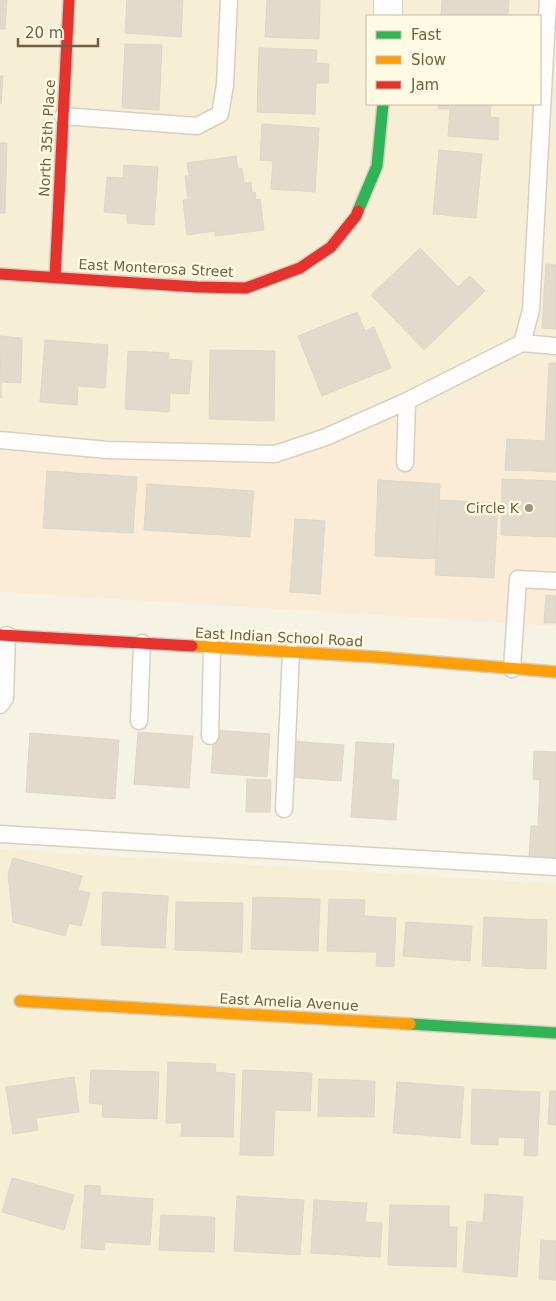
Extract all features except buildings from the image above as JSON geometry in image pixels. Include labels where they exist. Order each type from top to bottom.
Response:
[{"type":"street","name":"North 35th Place","points":[[54,277],[69,0]]},
{"type":"street","points":[[388,0],[388,15]]},
{"type":"street","name":"East Monterosa Street","points":[[0,274],[197,287],[246,288],[300,268],[331,247],[356,216],[377,166],[384,105]]},
{"type":"street","name":"East Indian School Road","points":[[4,635],[291,652],[556,672]]},
{"type":"street","name":"East Amelia Avenue","points":[[20,1001],[556,1033]]},
{"type":"lane","points":[[63,116],[197,126],[220,114],[225,85],[229,0]]},
{"type":"lane","points":[[522,343],[530,310],[548,0]]},
{"type":"lane","points":[[0,440],[107,450],[275,454],[326,437],[407,400],[522,343],[556,346]]},
{"type":"lane","points":[[405,463],[407,400]]},
{"type":"lane","points":[[512,669],[518,579],[556,581]]},
{"type":"lane","points":[[0,705],[5,698],[4,635]]},
{"type":"lane","points":[[139,721],[142,643]]},
{"type":"lane","points":[[210,736],[212,648]]},
{"type":"lane","points":[[284,809],[291,652]]},
{"type":"lane","points":[[0,834],[556,867]]},
{"type":"shaded area","points":[[0,0],[556,0],[556,362],[550,362],[286,460],[0,445]]},
{"type":"shaded area","points":[[550,362],[556,362],[556,626],[0,592],[0,445],[286,460]]},
{"type":"shaded area","points":[[0,849],[556,884],[556,1301],[0,1301]]},
{"type":"traffic: fast","points":[[358,211],[377,166],[383,105]]},
{"type":"traffic: fast","points":[[410,1024],[556,1033]]},
{"type":"traffic: slow","points":[[192,646],[376,657],[556,672]]},
{"type":"traffic: slow","points":[[20,1001],[410,1024]]},
{"type":"traffic: jam","points":[[55,277],[69,0]]},
{"type":"traffic: jam","points":[[0,274],[197,287],[246,288],[300,268],[331,247],[358,211]]},
{"type":"traffic: jam","points":[[0,635],[192,646]]},
{"type":"place","name":"Circle K","points":[[529,508]]}]
